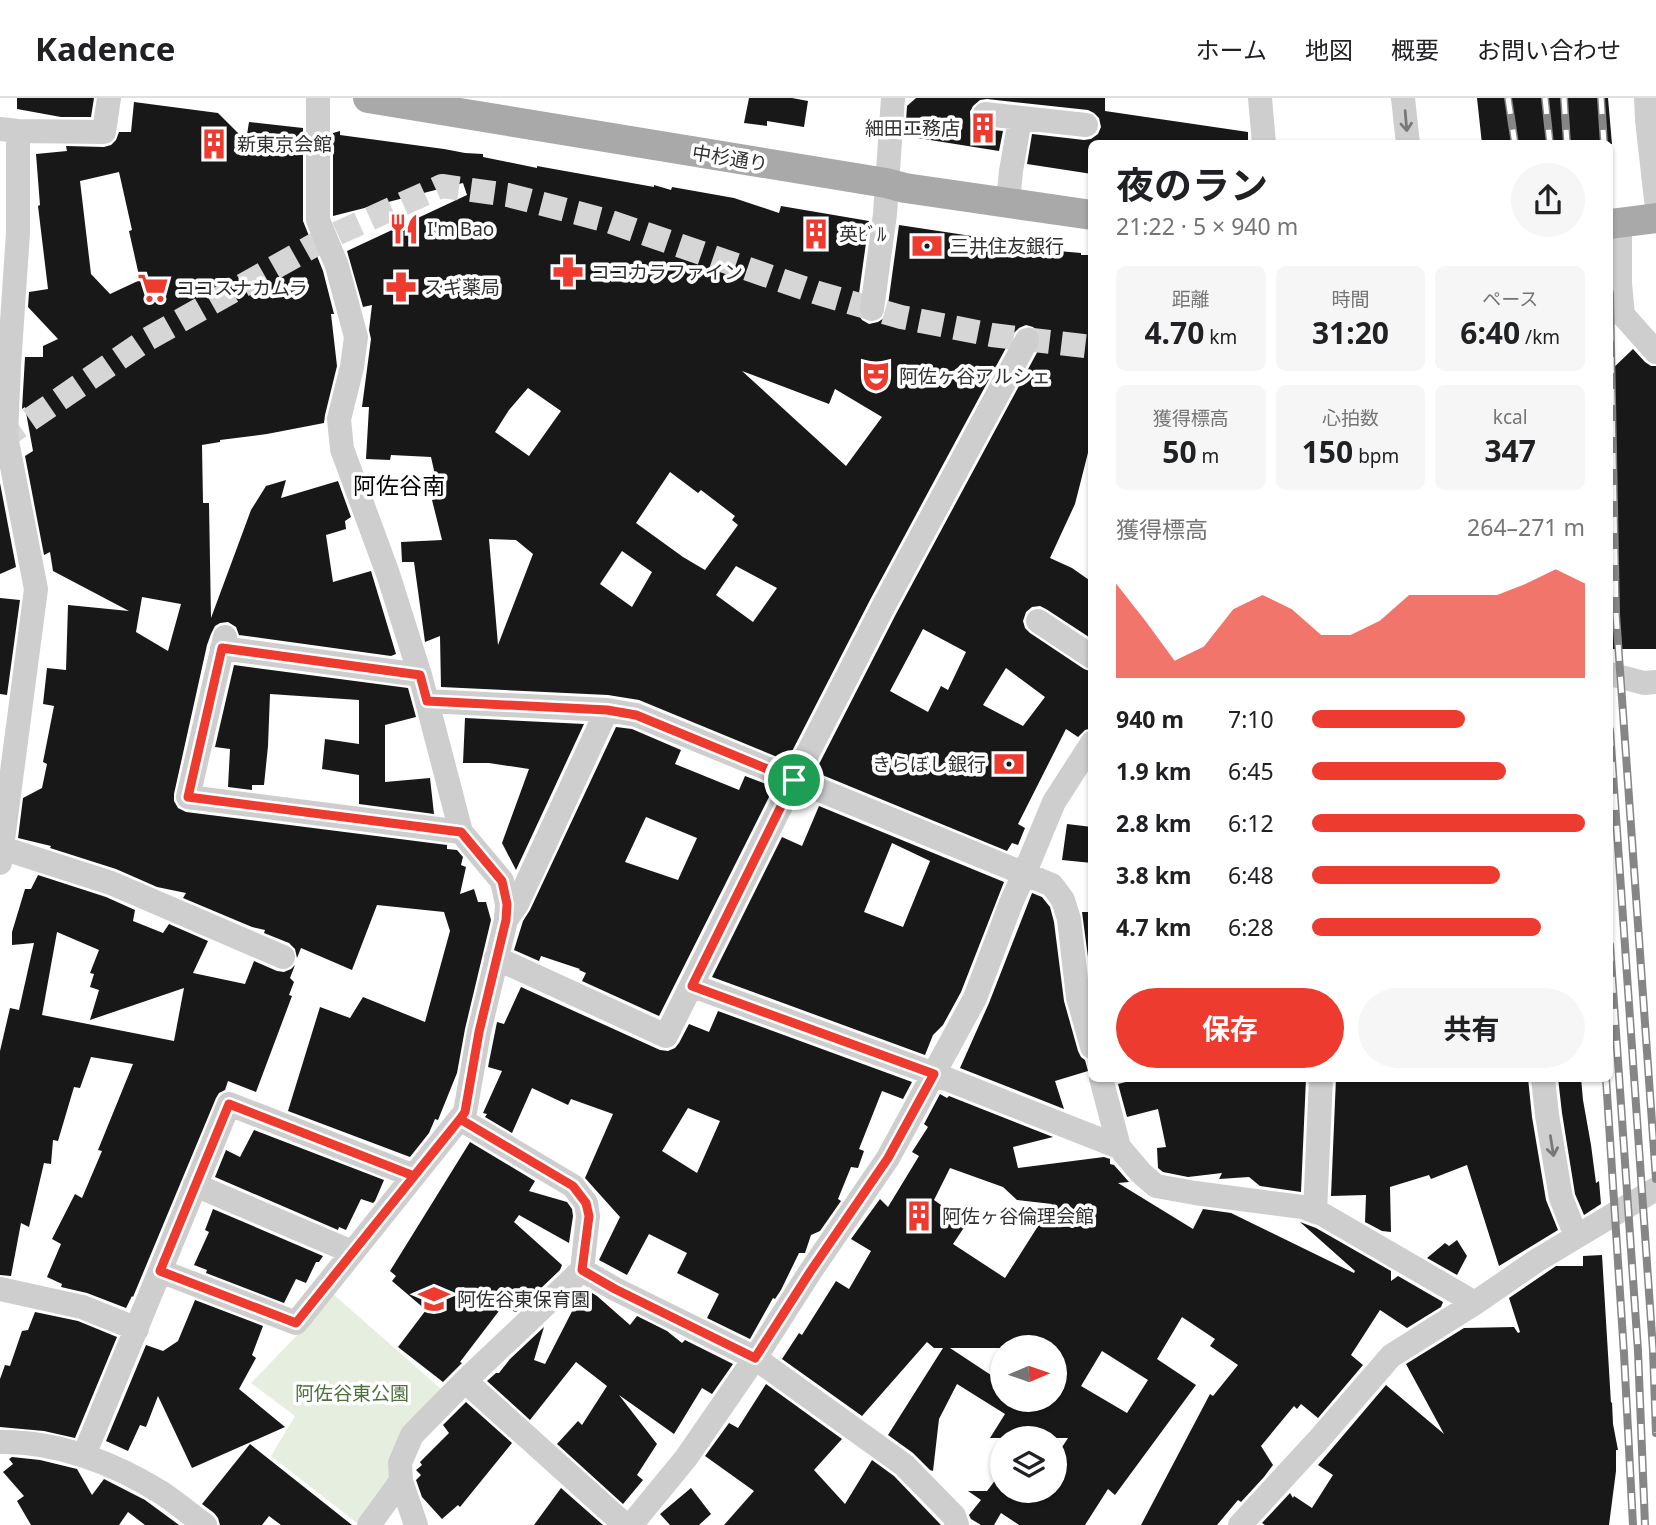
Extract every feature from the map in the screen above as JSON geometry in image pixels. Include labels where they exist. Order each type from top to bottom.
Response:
[{"type":"main road","name":"中杉通り","points":[[368,98],[905,188],[1088,214]]},
{"type":"main road","points":[[1615,224],[1656,218]]},
{"type":"street","points":[[109,98],[104,132],[9,130],[18,233],[6,436],[36,589],[1,855],[111,883],[283,957]]},
{"type":"street","points":[[160,1271],[296,1323],[465,1112],[479,1032],[506,920],[507,904],[502,881],[461,832],[420,675],[388,574],[342,449],[339,419],[356,337],[337,266],[318,220],[318,98]]},
{"type":"street","points":[[872,309],[885,214],[893,98]]},
{"type":"street","points":[[1260,98],[1264,140]]},
{"type":"street","points":[[1403,98],[1408,140]]},
{"type":"street","points":[[1646,98],[1656,200]]},
{"type":"street","points":[[985,114],[1086,125]]},
{"type":"street","points":[[1007,202],[1020,119]]},
{"type":"street","points":[[1615,224],[1623,314],[1656,352]]},
{"type":"street","points":[[496,958],[666,1036],[883,607],[1027,340]]},
{"type":"street","points":[[1038,621],[1088,654]]},
{"type":"street","points":[[420,675],[223,643],[188,797],[461,832]]},
{"type":"street","points":[[1613,675],[1644,684],[1656,682]]},
{"type":"street","points":[[427,701],[607,710],[636,715],[1052,885],[1081,926],[1078,997],[1088,1033]]},
{"type":"street","points":[[506,920],[517,904],[607,710]]},
{"type":"street","points":[[631,1525],[686,1458],[888,1158],[975,998],[1011,903],[1054,802],[1088,749]]},
{"type":"street","points":[[692,986],[934,1074],[1119,1147]]},
{"type":"street","points":[[1102,1082],[1119,1147],[1156,1186],[1302,1207],[1322,1214],[1475,1303]]},
{"type":"street","points":[[1315,1212],[1321,1082]]},
{"type":"street","points":[[1543,1082],[1561,1198],[1576,1236]]},
{"type":"street","points":[[84,1455],[229,1104],[414,1176]]},
{"type":"street","points":[[416,1525],[401,1481],[400,1463],[412,1436],[465,1381],[582,1270],[589,1216],[586,1203],[573,1186],[460,1119]]},
{"type":"street","points":[[195,1185],[352,1252]]},
{"type":"street","points":[[1240,1525],[1391,1356],[1536,1261],[1656,1189]]},
{"type":"street","points":[[582,1270],[755,1358],[904,1465],[954,1516],[957,1525]]},
{"type":"street","points":[[0,1289],[82,1307],[137,1329]]},
{"type":"street","points":[[465,1381],[625,1525]]},
{"type":"street","points":[[0,1442],[25,1442],[84,1455],[118,1469],[161,1493],[205,1525]]},
{"type":"street","points":[[369,1525],[401,1481]]},
{"type":"green space","name":"阿佐谷東公園","points":[[333,1294],[441,1389],[392,1480],[357,1523],[271,1456],[295,1416],[251,1383]]},
{"type":"building","points":[[17,98],[94,98],[91,117],[61,117],[17,109]]},
{"type":"building","points":[[749,98],[792,98],[808,101],[804,127],[767,121],[767,126],[744,123]]},
{"type":"building","points":[[916,98],[1105,98],[1105,111],[1248,132],[1248,140],[1088,140],[1088,173],[1027,164],[1032,134],[1084,140],[1098,134],[1101,127],[1099,118],[1088,110],[980,100],[970,112],[971,119],[976,126],[983,129],[1003,131],[999,151],[905,136],[907,106]]},
{"type":"building","points":[[1477,98],[1608,98],[1612,140],[1482,140]]},
{"type":"building","points":[[134,102],[218,113],[246,141],[249,122],[303,128],[303,221],[323,271],[334,314],[331,314],[337,366],[324,423],[202,445],[203,503],[209,503],[211,618],[251,510],[266,486],[286,480],[281,498],[338,481],[351,517],[345,521],[346,529],[326,535],[333,582],[371,571],[396,654],[391,656],[239,635],[236,627],[228,622],[215,626],[207,645],[174,801],[178,808],[186,812],[447,845],[447,849],[457,850],[463,857],[461,865],[466,867],[460,894],[474,889],[478,902],[486,902],[491,920],[457,1073],[438,1120],[435,1119],[429,1133],[410,1157],[288,1111],[320,1007],[350,1018],[363,997],[425,1022],[450,931],[444,912],[377,905],[352,970],[301,948],[297,958],[295,949],[289,943],[264,933],[265,930],[183,898],[186,893],[157,887],[116,869],[50,848],[51,846],[18,838],[23,798],[42,788],[47,764],[43,762],[54,706],[43,704],[47,668],[66,670],[68,605],[129,611],[53,571],[50,552],[44,555],[25,456],[33,451],[25,407],[22,409],[25,357],[43,357],[43,346],[58,339],[28,307],[29,292],[48,289],[38,206],[36,154],[67,151],[66,146],[104,147],[116,140],[119,132],[131,132]],"holes":[[[119,172],[140,280],[110,294],[91,274],[80,181]],[[142,597],[181,604],[168,651],[136,632]]]},
{"type":"building","points":[[340,131],[340,135],[483,154],[483,157],[537,168],[734,198],[779,213],[781,206],[869,221],[857,308],[862,320],[869,324],[884,318],[887,312],[899,225],[1088,255],[1088,453],[1075,504],[1050,558],[1088,579],[1088,636],[1040,606],[1032,607],[1026,612],[1023,621],[1030,633],[1088,670],[1088,729],[1078,737],[1066,729],[1018,824],[1025,828],[1018,845],[1012,843],[1007,851],[815,772],[896,614],[1040,347],[1042,339],[1039,332],[1026,325],[1014,333],[870,600],[787,761],[639,700],[608,695],[441,687],[440,636],[425,642],[414,562],[402,562],[401,542],[442,540],[432,500],[440,497],[431,457],[391,455],[390,460],[366,459],[369,407],[362,407],[371,339],[369,330],[372,305],[363,307],[347,251],[467,195],[463,183],[333,216],[333,133]],"holes":[[[742,371],[829,404],[835,389],[882,417],[846,466]],[[528,388],[561,411],[529,456],[495,432]],[[670,472],[698,493],[701,490],[735,516],[732,520],[738,525],[705,570],[636,523]],[[489,539],[516,540],[533,554],[498,645]],[[622,551],[652,572],[632,607],[600,584]],[[736,566],[777,588],[753,622],[716,595]],[[923,629],[966,652],[948,690],[941,686],[928,712],[890,691]],[[1006,668],[1045,697],[1023,726],[983,705]]]},
{"type":"building","points":[[1633,349],[1645,362],[1656,366],[1656,649],[1613,649],[1613,368]]},
{"type":"building","points":[[0,483],[16,567],[0,574]]},
{"type":"building","points":[[0,598],[20,600],[7,695],[0,694]]},
{"type":"building","points":[[234,665],[408,688],[416,717],[385,725],[385,782],[430,778],[434,814],[359,804],[359,775],[322,769],[325,739],[359,744],[359,700],[270,694],[264,785],[252,785],[252,790],[228,787],[230,749],[215,747]]},
{"type":"building","points":[[465,718],[584,724],[516,870],[502,843],[529,769],[489,763],[463,763]]},
{"type":"building","points":[[616,727],[632,729],[681,750],[675,764],[739,790],[745,776],[774,787],[659,1016],[582,981],[586,973],[580,969],[541,956],[539,961],[514,950],[523,921]],"holes":[[[646,817],[697,838],[678,880],[625,862]]]},
{"type":"building","points":[[819,806],[1004,882],[961,992],[943,1025],[933,1035],[925,1055],[712,977],[782,837],[802,846]],"holes":[[[892,843],[930,861],[903,927],[864,912]]]},
{"type":"building","points":[[1067,824],[1088,827],[1088,863],[1062,860]]},
{"type":"building","points":[[38,875],[106,897],[135,910],[133,921],[163,933],[169,924],[208,941],[193,973],[245,984],[254,961],[284,972],[295,965],[290,978],[294,982],[289,995],[292,996],[256,1092],[228,1081],[225,1090],[219,1093],[126,1308],[87,1293],[61,1287],[62,1284],[47,1277],[61,1244],[52,1239],[75,1194],[82,1198],[102,1151],[98,1150],[133,1064],[91,1057],[80,1088],[74,1087],[58,1141],[53,1140],[51,1164],[44,1163],[29,1227],[21,1223],[11,1276],[0,1275],[0,1051],[10,1008],[19,1010],[34,943],[12,945],[12,932],[25,889],[31,889]],"holes":[[[57,932],[99,950],[90,973],[94,974],[90,987],[99,990],[90,1020],[184,988],[174,1041],[42,1015]]]},
{"type":"building","points":[[1032,893],[1042,897],[1050,907],[1064,1001],[1078,1051],[1085,1060],[1088,1071],[1055,1081],[1064,1109],[960,1068]]},
{"type":"building","points":[[1082,912],[1088,912],[1088,957]]},
{"type":"building","points":[[521,987],[660,1050],[668,1051],[679,1043],[689,1024],[709,1032],[718,1011],[912,1082],[903,1099],[882,1091],[859,1149],[864,1151],[858,1168],[851,1167],[838,1199],[841,1201],[820,1231],[811,1235],[805,1253],[799,1253],[781,1290],[775,1299],[773,1298],[750,1339],[707,1318],[719,1294],[677,1273],[687,1253],[649,1234],[627,1275],[599,1260],[620,1217],[585,1178],[613,1114],[571,1099],[568,1105],[532,1088],[512,1133],[485,1117],[487,1114],[483,1113],[502,1071],[488,1067],[497,1022],[504,1024]],"holes":[[[688,1108],[720,1121],[697,1173],[662,1151]]]},
{"type":"building","points":[[1306,1082],[1301,1192],[1260,1186],[1249,1177],[1219,1179],[1222,1173],[1188,1177],[1163,1172],[1158,1168],[1157,1148],[1166,1147],[1158,1109],[1127,1117],[1118,1084]]},
{"type":"building","points":[[1336,1082],[1528,1082],[1546,1200],[1558,1230],[1499,1266],[1467,1165],[1431,1179],[1429,1175],[1390,1187],[1391,1232],[1382,1231],[1365,1222],[1366,1195],[1331,1196]]},
{"type":"building","points":[[1558,1082],[1581,1082],[1601,1204],[1584,1215],[1575,1194]]},
{"type":"building","points":[[940,1094],[947,1098],[949,1096],[1053,1137],[1013,1147],[1018,1168],[1104,1157],[1110,1159],[1110,1164],[1129,1182],[1118,1183],[1193,1229],[1203,1209],[1231,1213],[1354,1273],[1355,1271],[1300,1222],[1316,1228],[1391,1271],[1391,1281],[1398,1276],[1443,1302],[1441,1307],[1407,1328],[1380,1310],[1351,1355],[1363,1365],[1318,1418],[1301,1404],[1297,1409],[1294,1406],[1261,1446],[1273,1465],[1217,1525],[1141,1525],[1210,1394],[1213,1396],[1238,1365],[1210,1346],[1215,1339],[1182,1317],[1157,1359],[1196,1385],[1115,1495],[1108,1489],[1085,1525],[1019,1525],[1001,1513],[994,1525],[981,1525],[969,1515],[981,1500],[968,1491],[987,1491],[990,1487],[990,1503],[1067,1503],[1067,1426],[998,1426],[1005,1414],[1002,1412],[1068,1412],[1068,1335],[990,1335],[990,1348],[950,1348],[990,1374],[990,1405],[957,1384],[939,1419],[933,1471],[888,1435],[943,1348],[934,1348],[927,1342],[862,1416],[782,1359],[799,1333],[802,1335],[836,1281],[849,1289],[871,1251],[851,1239],[880,1199],[888,1207],[919,1156],[912,1152],[928,1127],[924,1124]],"holes":[[[950,1168],[1003,1187],[1017,1200],[1052,1204],[1005,1278],[953,1244],[967,1223],[934,1200]],[[1102,1351],[1148,1380],[1127,1413],[1081,1386]]]},
{"type":"building","points":[[254,1130],[384,1180],[375,1201],[373,1203],[361,1199],[346,1230],[339,1227],[338,1230],[215,1177],[226,1150],[240,1157]]},
{"type":"building","points":[[470,1142],[535,1181],[529,1191],[567,1202],[573,1216],[569,1243],[519,1215],[514,1222],[562,1265],[560,1270],[516,1312],[502,1307],[460,1362],[462,1363],[443,1382],[398,1347],[426,1310],[392,1281],[396,1276],[390,1271]]},
{"type":"building","points":[[213,1209],[323,1256],[316,1262],[306,1283],[296,1279],[284,1303],[206,1273],[207,1270],[194,1265],[209,1232],[205,1230]]},
{"type":"building","points":[[1457,1240],[1467,1256],[1457,1275],[1427,1258],[1445,1243],[1449,1246]]},
{"type":"building","points":[[1602,1255],[1611,1403],[1618,1450],[1609,1525],[1262,1523],[1290,1493],[1293,1498],[1294,1496],[1312,1508],[1333,1475],[1318,1465],[1386,1385],[1444,1434],[1406,1364],[1464,1328],[1514,1327],[1520,1332],[1509,1298],[1556,1266],[1583,1266],[1583,1256]]},
{"type":"building","points":[[584,1288],[630,1325],[637,1316],[667,1331],[682,1343],[685,1340],[733,1364],[712,1394],[702,1388],[674,1434],[619,1395],[657,1444],[637,1475],[643,1480],[623,1504],[557,1444],[578,1421],[582,1425],[607,1386],[576,1362],[530,1420],[487,1381],[499,1373],[544,1327],[534,1360],[545,1364]]},
{"type":"building","points":[[195,1300],[263,1326],[252,1355],[256,1358],[239,1389],[285,1427],[192,1468],[158,1396],[146,1427],[140,1425],[128,1451],[106,1441],[146,1345],[163,1351],[178,1341]]},
{"type":"building","points":[[35,1312],[78,1321],[117,1337],[75,1438],[44,1431],[0,1427],[0,1379],[5,1365],[10,1366],[22,1331],[28,1330]]},
{"type":"building","points":[[766,1384],[842,1439],[814,1470],[845,1504],[872,1460],[894,1476],[941,1525],[724,1525],[754,1491],[705,1456],[729,1423],[738,1428]]},
{"type":"building","points":[[466,1402],[512,1443],[460,1507],[458,1505],[442,1519],[422,1497],[416,1480],[421,1475],[416,1470],[422,1465],[420,1462],[449,1433],[443,1425]]},
{"type":"building","points":[[250,1444],[352,1525],[281,1525],[269,1516],[262,1525],[220,1525],[214,1513],[202,1504]]},
{"type":"building","points":[[9,1459],[40,1460],[77,1469],[92,1495],[104,1479],[145,1500],[179,1525],[145,1525],[128,1512],[119,1525],[31,1525],[17,1501],[24,1496],[3,1472],[13,1464]]},
{"type":"building","points":[[561,1488],[603,1525],[534,1525]]},
{"type":"building","points":[[691,1488],[711,1514],[699,1525],[670,1525],[660,1514]]},
{"type":"tunnel","points":[[0,440],[146,340],[325,239],[442,186],[508,195],[608,221],[818,293],[901,317],[992,335],[1088,347]]},
{"type":"railway","points":[[1508,98],[1514,140]]},
{"type":"railway","points":[[1545,98],[1550,140]]},
{"type":"railway","points":[[1564,98],[1567,140]]},
{"type":"railway","points":[[1601,98],[1604,140]]},
{"type":"railway","points":[[1613,454],[1616,614],[1656,1179]]},
{"type":"railway","points":[[1613,773],[1653,1350],[1656,1433]]},
{"type":"railway","points":[[1613,988],[1638,1351],[1645,1525]]},
{"type":"railway","points":[[1606,1082],[1633,1525]]},
{"type":"place","name":"細田工務店","points":[[983,128]]},
{"type":"place","name":"新東京会館","points":[[214,144]]},
{"type":"place","name":"I'm Bao","points":[[404,229]]},
{"type":"place","name":"英ﾋﾞﾙ","points":[[816,234]]},
{"type":"place","name":"三井住友銀行","points":[[927,246]]},
{"type":"place","name":"ココカラファイン","points":[[568,272]]},
{"type":"place","name":"スギ薬局","points":[[401,287]]},
{"type":"place","name":"ココスナカムラ","points":[[153,288]]},
{"type":"place","name":"阿佐ヶ谷アルシェ","points":[[876,376]]},
{"type":"place","name":"きらぼし銀行","points":[[1009,764]]},
{"type":"place","name":"阿佐ヶ谷倫理会館","points":[[919,1216]]},
{"type":"place","name":"阿佐谷東保育園","points":[[434,1299]]},
{"type":"district","name":"阿佐谷南","points":[[399,485]]},
{"type":"route","points":[[794,780],[636,715],[607,710],[427,701],[420,675],[222,648],[188,797],[461,832],[502,881],[507,904],[506,920],[479,1032],[465,1112],[460,1119],[296,1323],[160,1271],[229,1104],[414,1176],[460,1119],[573,1186],[586,1203],[589,1216],[582,1270],[755,1358],[888,1158],[934,1074],[692,986],[794,780]]}]
